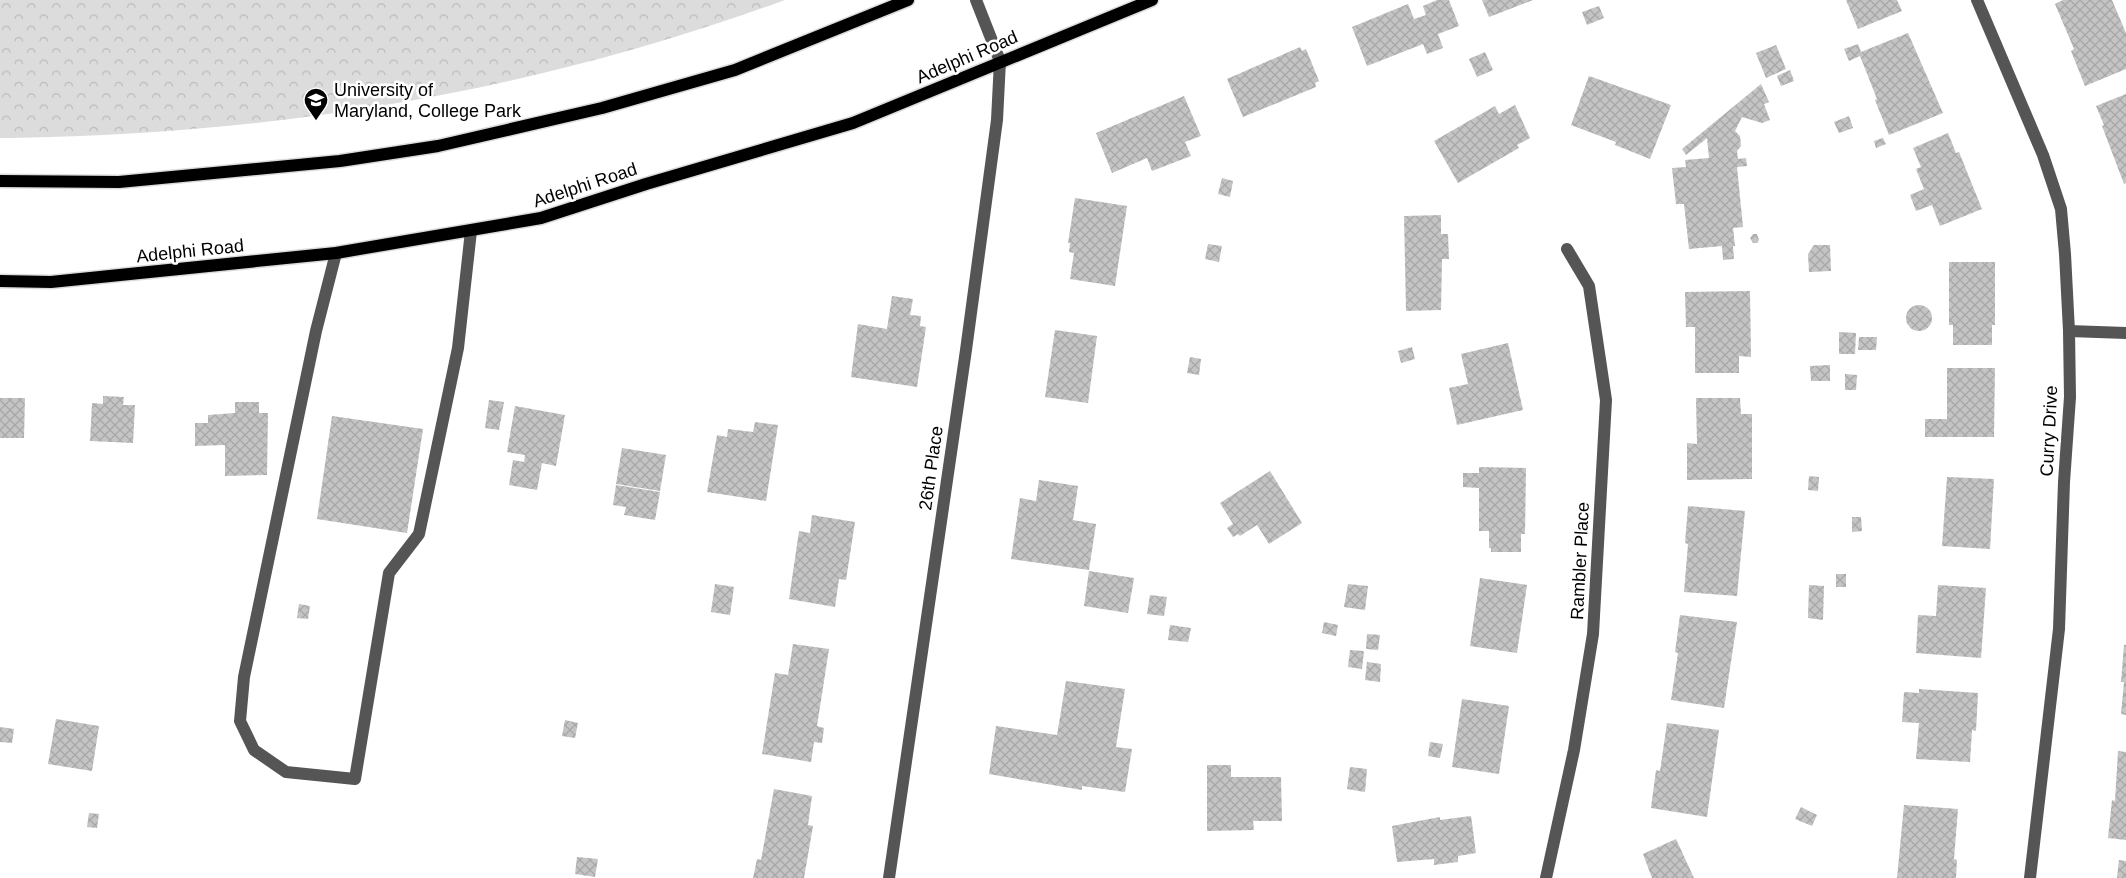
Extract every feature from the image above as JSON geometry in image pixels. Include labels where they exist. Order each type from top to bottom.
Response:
[{"type":"main road","points":[[0,181],[119,182],[340,162],[438,146],[602,108],[735,70],[908,0]]},
{"type":"main road","name":"Adelphi Road","points":[[0,281],[68,280],[336,253],[471,232],[541,218],[646,184],[853,123],[1152,0]]},
{"type":"street","points":[[976,0],[1000,62]]},
{"type":"street","name":"Curry Drive","points":[[1978,0],[2043,156],[2061,209],[2069,331],[2070,397],[2064,482],[2059,629],[2030,878]]},
{"type":"street","name":"26th Place","points":[[889,878],[966,350],[997,120],[1000,62]]},
{"type":"street","points":[[336,253],[316,332],[246,668],[240,722],[254,750],[286,772],[355,779],[389,573],[419,534],[458,348],[471,232]]},
{"type":"street","name":"Rambler Place","points":[[1546,878],[1574,750],[1594,634],[1606,400],[1589,286],[1567,250]]},
{"type":"street","points":[[2069,331],[2126,333]]},
{"type":"green space","points":[[0,0],[785,0],[690,32],[595,60],[500,83],[404,102],[308,117],[210,128],[111,135],[0,138]]},
{"type":"building","points":[[1437,0],[1449,0],[1459,26],[1438,34],[1443,48],[1427,54],[1423,44],[1367,66],[1352,27],[1408,4],[1414,19],[1426,15],[1423,6]]},
{"type":"building","points":[[1482,0],[1533,0],[1489,17]]},
{"type":"building","points":[[1846,0],[1897,0],[1902,11],[1858,29]]},
{"type":"building","points":[[2063,0],[2112,0],[2126,33],[2126,69],[2085,86],[2071,51],[2074,49],[2055,4]]},
{"type":"building","points":[[1599,6],[1604,18],[1587,25],[1582,12]]},
{"type":"building","points":[[1908,33],[1943,113],[1889,135],[1860,56],[1849,61],[1844,49],[1858,44],[1861,52]]},
{"type":"building","points":[[1776,45],[1786,69],[1766,78],[1756,53]]},
{"type":"building","points":[[1300,47],[1302,51],[1306,49],[1319,81],[1315,83],[1316,87],[1243,117],[1227,79]]},
{"type":"building","points":[[1485,52],[1493,70],[1477,77],[1469,59]]},
{"type":"building","points":[[1790,70],[1794,81],[1781,86],[1777,76]]},
{"type":"building","points":[[1589,76],[1671,105],[1650,159],[1615,145],[1616,142],[1571,125]]},
{"type":"building","points":[[1761,84],[1769,102],[1764,104],[1770,120],[1762,123],[1742,117],[1735,131],[1740,136],[1741,146],[1737,151],[1738,159],[1746,158],[1747,166],[1737,167],[1743,227],[1733,228],[1734,259],[1723,260],[1722,246],[1689,249],[1684,204],[1676,204],[1672,168],[1686,167],[1685,160],[1709,158],[1707,138],[1686,155],[1682,149]]},
{"type":"building","points":[[2126,94],[2126,183],[2124,184],[2096,106]]},
{"type":"building","points":[[1184,96],[1201,136],[1185,142],[1191,156],[1152,171],[1147,158],[1112,173],[1096,133]]},
{"type":"building","points":[[1515,105],[1530,138],[1517,145],[1519,148],[1458,183],[1434,141],[1495,106],[1499,114]]},
{"type":"building","points":[[1849,116],[1853,128],[1839,133],[1834,122]]},
{"type":"building","points":[[1948,133],[1956,153],[1959,152],[1982,209],[1940,226],[1932,205],[1916,211],[1910,195],[1924,189],[1916,169],[1921,167],[1913,148]]},
{"type":"building","points":[[1883,138],[1886,144],[1876,148],[1874,141]]},
{"type":"building","points":[[1222,178],[1233,181],[1230,197],[1218,194]]},
{"type":"building","points":[[1075,198],[1127,206],[1115,286],[1070,279],[1074,253],[1069,252],[1070,243],[1068,243]]},
{"type":"building","points":[[1441,215],[1441,234],[1448,234],[1449,259],[1442,259],[1441,310],[1406,311],[1404,216]]},
{"type":"building","points":[[1753,234],[1757,234],[1759,240],[1757,243],[1753,243],[1750,238]]},
{"type":"building","points":[[1208,244],[1222,246],[1219,262],[1205,259]]},
{"type":"building","points":[[1814,245],[1830,245],[1831,271],[1809,272],[1808,254]]},
{"type":"building","points":[[1949,262],[1995,262],[1995,325],[1992,325],[1992,345],[1953,345],[1953,325],[1949,325]]},
{"type":"building","points":[[1750,291],[1751,357],[1739,356],[1739,373],[1695,373],[1695,327],[1686,327],[1685,292]]},
{"type":"building","points":[[892,296],[913,299],[910,315],[921,316],[920,326],[926,327],[917,387],[851,377],[858,324],[887,329]]},
{"type":"building","points":[[1919,305],[1928,309],[1932,318],[1928,327],[1919,331],[1910,327],[1906,318],[1910,309]]},
{"type":"building","points":[[1055,330],[1097,336],[1088,403],[1045,397]]},
{"type":"building","points":[[1839,332],[1856,333],[1855,354],[1839,354]]},
{"type":"building","points":[[1859,337],[1877,337],[1876,350],[1858,350]]},
{"type":"building","points":[[1508,343],[1523,410],[1457,425],[1449,388],[1468,384],[1461,354]]},
{"type":"building","points":[[1412,347],[1415,359],[1401,363],[1398,351]]},
{"type":"building","points":[[1190,357],[1201,359],[1199,375],[1187,373]]},
{"type":"building","points":[[1830,365],[1830,381],[1811,381],[1810,366]]},
{"type":"building","points":[[1947,368],[1995,368],[1994,437],[1925,437],[1925,419],[1947,419]]},
{"type":"building","points":[[1845,374],[1857,375],[1856,390],[1845,390]]},
{"type":"building","points":[[103,396],[124,397],[123,405],[135,405],[133,443],[90,441],[92,403],[103,404]]},
{"type":"building","points":[[0,398],[25,398],[24,438],[0,438]]},
{"type":"building","points":[[1696,398],[1740,398],[1741,414],[1752,414],[1752,479],[1687,480],[1687,443],[1697,444]]},
{"type":"building","points":[[489,400],[504,402],[499,430],[485,428]]},
{"type":"building","points":[[235,402],[259,402],[259,413],[268,413],[267,475],[225,476],[225,445],[195,446],[195,423],[208,423],[208,415],[235,413]]},
{"type":"building","points":[[515,406],[565,415],[556,466],[542,463],[537,490],[509,485],[513,460],[524,462],[525,455],[507,452]]},
{"type":"building","points":[[332,416],[423,429],[407,533],[317,519]]},
{"type":"building","points":[[755,422],[778,425],[766,501],[707,492],[717,435],[727,437],[728,429],[753,432]]},
{"type":"building","points":[[622,448],[666,455],[660,491],[616,484]]},
{"type":"building","points":[[1479,467],[1526,468],[1525,534],[1521,534],[1521,552],[1491,552],[1491,548],[1489,548],[1489,531],[1479,531],[1479,488],[1463,487],[1463,473],[1479,473]]},
{"type":"building","points":[[1270,471],[1302,523],[1269,544],[1257,525],[1240,536],[1238,534],[1233,537],[1227,528],[1233,524],[1220,503]]},
{"type":"building","points":[[1809,476],[1819,477],[1818,491],[1808,490]]},
{"type":"building","points":[[1947,477],[1994,479],[1990,549],[1942,546]]},
{"type":"building","points":[[1039,480],[1078,486],[1073,520],[1096,524],[1089,570],[1011,559],[1020,498],[1036,501]]},
{"type":"building","points":[[616,485],[660,492],[655,520],[624,515],[626,507],[613,505]]},
{"type":"building","points":[[1688,506],[1745,511],[1737,596],[1684,592],[1688,544],[1685,543]]},
{"type":"building","points":[[812,515],[855,522],[846,580],[839,579],[835,607],[789,599],[799,531],[810,533]]},
{"type":"building","points":[[1852,517],[1861,517],[1862,531],[1852,532]]},
{"type":"building","points":[[1089,571],[1134,578],[1128,613],[1084,606]]},
{"type":"building","points":[[1836,574],[1846,574],[1846,587],[1836,587]]},
{"type":"building","points":[[1480,578],[1527,585],[1517,653],[1470,646]]},
{"type":"building","points":[[715,584],[734,587],[730,615],[711,612]]},
{"type":"building","points":[[1348,584],[1368,586],[1365,610],[1344,607]]},
{"type":"building","points":[[1809,585],[1824,586],[1823,620],[1808,618]]},
{"type":"building","points":[[1938,585],[1986,588],[1981,658],[1916,653],[1918,615],[1936,616]]},
{"type":"building","points":[[1150,595],[1167,597],[1164,616],[1147,614]]},
{"type":"building","points":[[299,604],[310,606],[308,619],[297,618]]},
{"type":"building","points":[[1680,615],[1737,622],[1724,708],[1671,700],[1678,653],[1675,652]]},
{"type":"building","points":[[1324,622],[1338,625],[1336,636],[1322,633]]},
{"type":"building","points":[[1170,625],[1191,628],[1188,642],[1168,640]]},
{"type":"building","points":[[1367,634],[1380,635],[1378,650],[1366,649]]},
{"type":"building","points":[[793,644],[829,649],[817,726],[824,728],[822,743],[814,742],[811,762],[762,754],[775,673],[788,675]]},
{"type":"building","points":[[2124,645],[2126,645],[2126,715],[2121,714],[2124,682],[2121,682]]},
{"type":"building","points":[[1350,650],[1364,651],[1362,669],[1348,667]]},
{"type":"building","points":[[1367,662],[1381,664],[1380,682],[1365,680]]},
{"type":"building","points":[[1066,681],[1125,689],[1116,747],[1132,749],[1125,792],[1082,786],[1082,790],[989,774],[996,726],[1057,735]]},
{"type":"building","points":[[1919,689],[1978,693],[1976,731],[1972,730],[1970,762],[1916,759],[1919,723],[1902,722],[1904,692],[1919,693]]},
{"type":"building","points":[[1462,699],[1509,706],[1499,774],[1452,767]]},
{"type":"building","points":[[56,719],[99,726],[92,771],[48,764]]},
{"type":"building","points":[[565,720],[578,723],[575,738],[562,736]]},
{"type":"building","points":[[1667,723],[1719,730],[1707,817],[1651,808],[1656,770],[1660,771]]},
{"type":"building","points":[[0,727],[14,729],[12,743],[0,742]]},
{"type":"building","points":[[1430,742],[1443,744],[1440,758],[1428,756]]},
{"type":"building","points":[[2118,751],[2126,752],[2126,840],[2108,838],[2112,800],[2115,801]]},
{"type":"building","points":[[1207,765],[1231,765],[1231,777],[1281,777],[1282,821],[1253,821],[1254,830],[1207,831]]},
{"type":"building","points":[[1350,767],[1367,769],[1365,792],[1347,789]]},
{"type":"building","points":[[774,789],[812,796],[808,825],[813,826],[804,878],[753,878],[757,859],[761,860]]},
{"type":"building","points":[[1904,805],[1958,809],[1954,859],[1957,860],[1956,878],[1897,878]]},
{"type":"building","points":[[1801,807],[1817,815],[1812,826],[1795,819]]},
{"type":"building","points":[[89,813],[99,814],[97,828],[87,827]]},
{"type":"building","points":[[1471,816],[1476,853],[1458,856],[1458,862],[1434,865],[1434,859],[1397,862],[1392,826],[1440,817],[1440,820]]},
{"type":"building","points":[[1676,839],[1694,878],[1652,878],[1643,854]]},
{"type":"building","points":[[577,857],[598,859],[595,877],[575,874]]},
{"type":"building","points":[[2119,860],[2126,861],[2126,878],[2117,878]]},
{"type":"place","name":"University of Maryland, College Park","points":[[316,121]]}]
